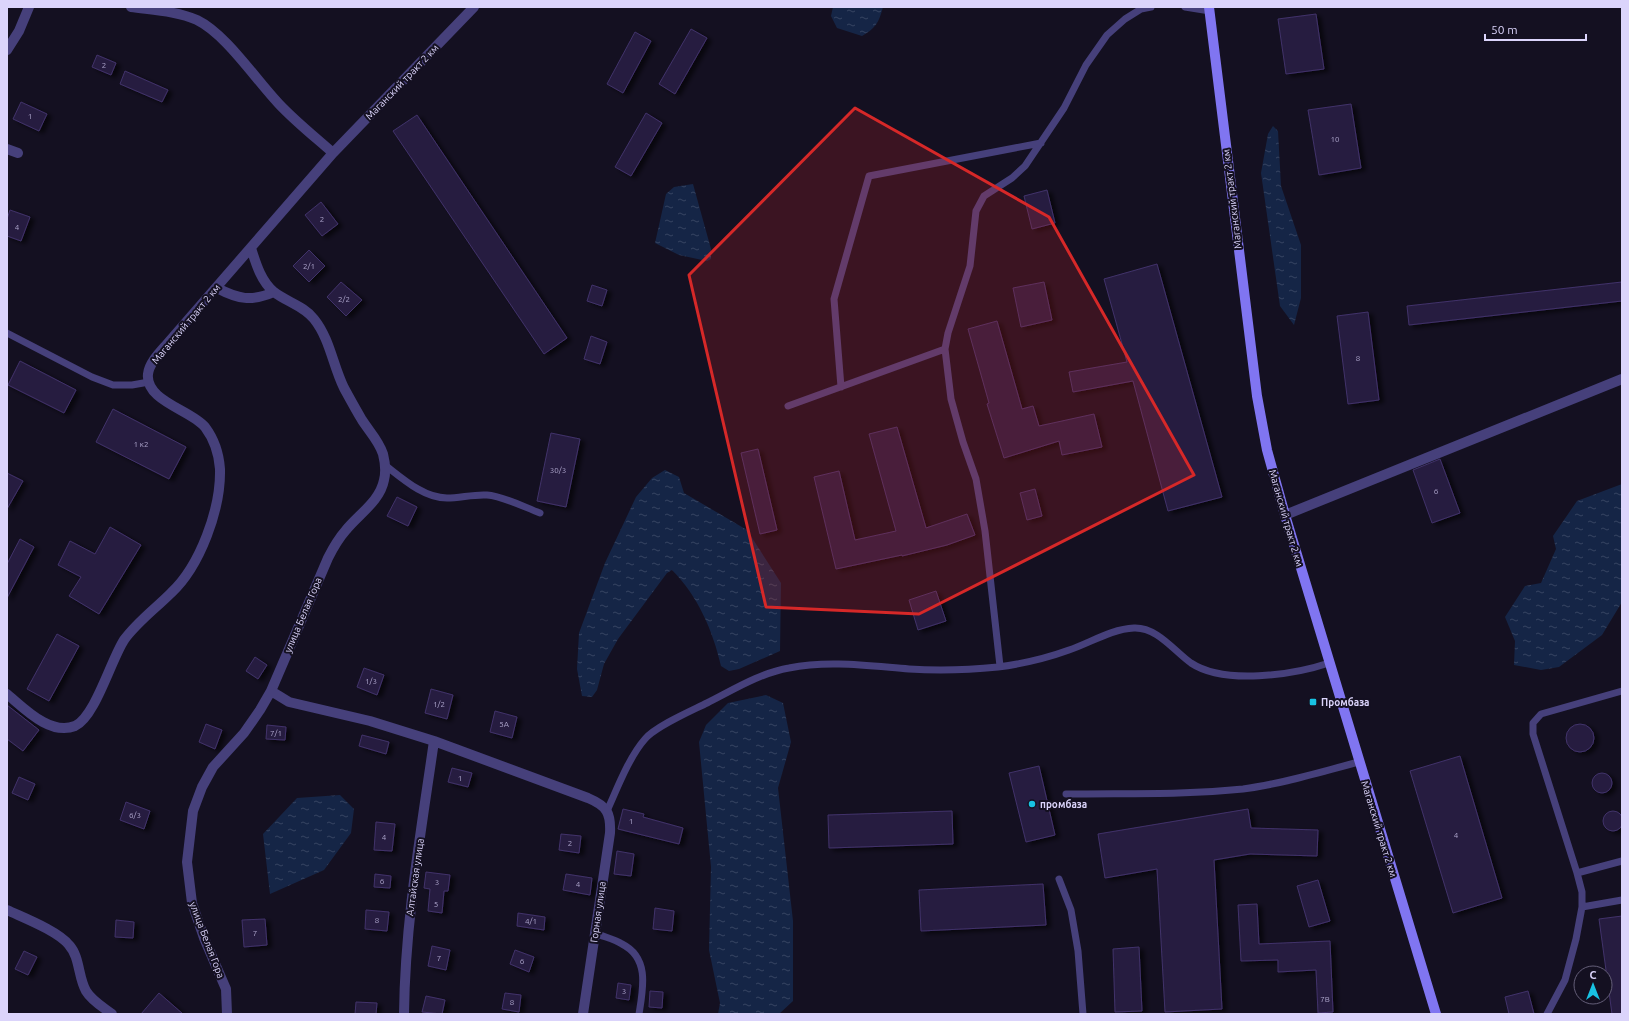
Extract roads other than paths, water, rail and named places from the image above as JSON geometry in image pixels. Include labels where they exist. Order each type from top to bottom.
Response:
[{"type":"main road","name":"Маганский тракт 2 км","points":[[1210,9],[1257,396],[1266,450],[1436,1014]]},
{"type":"street","points":[[7,50],[19,31],[29,7]]},
{"type":"street","points":[[131,7],[177,14],[197,20],[216,33],[278,104],[300,126],[333,153]]},
{"type":"street","name":"Маганский тракт 2 км","points":[[149,382],[148,374],[151,365],[167,344],[250,248],[333,153],[474,7]]},
{"type":"street","points":[[7,149],[18,153]]},
{"type":"street","name":"улица Белая Гора","points":[[227,1014],[226,989],[192,903],[187,862],[193,811],[202,787],[213,767],[244,733],[260,710],[270,691],[335,544],[346,529],[380,494],[384,480],[385,465],[377,442],[362,420],[344,388],[323,333],[313,318],[298,306],[274,292],[263,280],[250,248]]},
{"type":"street","points":[[217,288],[231,295],[247,299],[261,298],[274,292]]},
{"type":"street","points":[[1285,515],[1622,379]]},
{"type":"street","points":[[7,694],[35,716],[52,726],[65,728],[76,726],[84,718],[96,700],[115,657],[125,640],[142,619],[172,592],[194,564],[211,522],[216,502],[219,482],[218,454],[213,439],[205,427],[190,415],[159,398],[152,390],[149,382]]},
{"type":"street","points":[[270,691],[289,702],[370,721],[434,741],[588,798],[601,804],[607,811]]},
{"type":"street","name":"Алтайская улица","points":[[404,1014],[406,953],[412,894],[434,741]]},
{"type":"street","name":"Горная улица","points":[[583,1014],[610,834],[611,821],[607,811]]},
{"type":"street","points":[[7,910],[61,937],[70,945],[75,955],[86,991],[95,1001],[112,1014]]},
{"type":"lane","points":[[1000,666],[985,531],[976,479],[963,442],[951,399],[945,349],[948,333],[970,266],[976,211],[984,196],[1012,178],[1025,166],[1064,108],[1086,65],[1107,35],[1125,19],[1141,9],[1151,7]]},
{"type":"lane","points":[[1185,7],[1210,9]]},
{"type":"lane","points":[[841,387],[834,299],[869,176],[1041,143]]},
{"type":"lane","points":[[7,333],[92,377],[113,385],[132,385],[149,382]]},
{"type":"lane","points":[[788,406],[945,349]]},
{"type":"lane","points":[[385,465],[428,494],[446,498],[488,494],[497,496],[540,513]]},
{"type":"lane","points":[[607,811],[638,749],[646,738],[659,728],[699,706],[756,679],[788,668],[816,665],[864,665],[911,669],[956,670],[1000,666],[1068,650],[1117,630],[1135,628],[1150,632],[1164,641],[1192,664],[1210,671],[1239,676],[1272,675],[1311,669],[1329,663]]},
{"type":"lane","points":[[1547,1014],[1565,980],[1576,939],[1582,907],[1582,892],[1578,873],[1533,734],[1534,723],[1541,714],[1622,691]]},
{"type":"lane","points":[[1066,794],[1201,792],[1244,788],[1283,782],[1359,762]]},
{"type":"lane","points":[[1578,873],[1622,861]]},
{"type":"lane","points":[[1059,879],[1071,910],[1078,951],[1083,1014]]},
{"type":"lane","points":[[1582,907],[1622,900]]},
{"type":"lane","points":[[595,933],[622,944],[636,956],[642,973],[643,983],[639,1014]]},
{"type":"water","points":[[833,7],[883,7],[876,24],[871,30],[862,36],[837,28],[831,16]]},
{"type":"water","points":[[1273,126],[1278,131],[1281,186],[1301,245],[1301,298],[1294,325],[1280,306],[1261,173],[1268,134]]},
{"type":"water","points":[[693,184],[711,249],[711,259],[707,261],[679,255],[655,243],[666,194],[674,187]]},
{"type":"water","points":[[665,470],[679,477],[684,493],[747,530],[781,583],[780,651],[739,669],[729,671],[721,666],[714,640],[697,603],[690,591],[672,570],[667,573],[618,639],[604,664],[597,690],[592,697],[582,696],[577,669],[579,633],[605,563],[636,497],[652,478]]},
{"type":"water","points":[[1622,484],[1622,602],[1602,635],[1559,667],[1541,670],[1514,665],[1515,641],[1505,617],[1525,586],[1541,583],[1556,549],[1553,536],[1577,501]]},
{"type":"water","points":[[766,695],[783,703],[791,742],[778,788],[793,921],[793,1001],[779,1014],[718,1014],[720,1003],[709,950],[711,867],[699,742],[706,725],[728,703]]},
{"type":"water","points":[[340,795],[354,809],[351,833],[324,870],[270,894],[263,834],[297,798]]},
{"type":"place","name":"Промбаза","points":[[1313,702]]},
{"type":"place","name":"промбаза","points":[[1032,804]]}]
